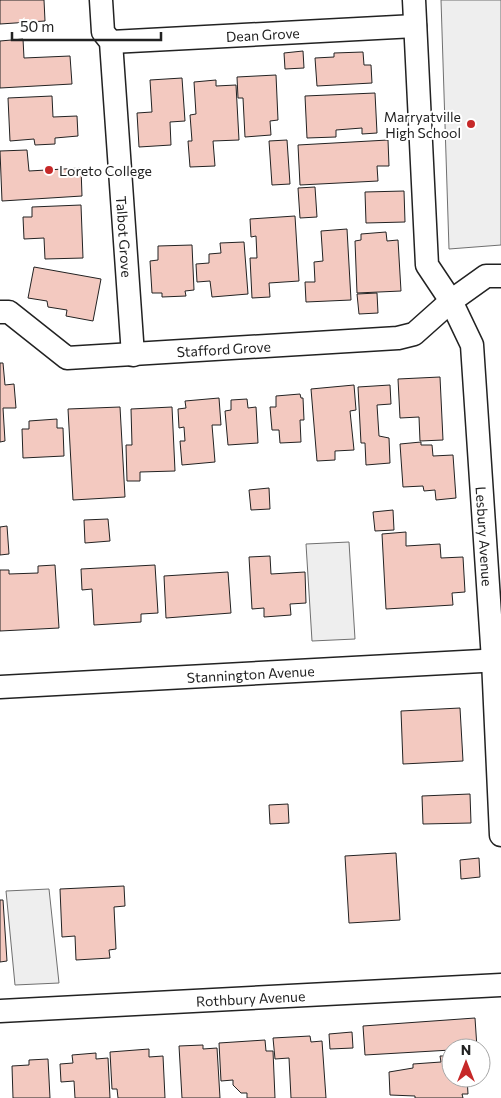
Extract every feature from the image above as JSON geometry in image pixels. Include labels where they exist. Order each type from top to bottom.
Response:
[{"type":"street","name":"Talbot Grove","points":[[101,0],[103,32],[111,42],[133,355]]},
{"type":"street","points":[[414,0],[427,265],[451,301]]},
{"type":"street","name":"Dean Grove","points":[[111,42],[415,26]]},
{"type":"street","name":"Stafford Grove","points":[[0,312],[9,312],[67,358],[398,338],[414,334],[451,301],[486,276],[501,276]]},
{"type":"street","name":"Lesbury Avenue","points":[[451,301],[472,345],[497,660],[501,835]]},
{"type":"street","name":"Stannington Avenue","points":[[0,687],[497,660]]},
{"type":"street","name":"Rothbury Avenue","points":[[0,1011],[501,985]]},
{"type":"shaded area","name":"Marryatville High School","points":[[441,0],[501,0],[501,245],[449,249]]},
{"type":"shaded area","points":[[349,542],[355,639],[312,641],[306,544]]},
{"type":"shaded area","points":[[49,889],[59,983],[15,985],[6,891]]},
{"type":"building","points":[[0,0],[44,0],[45,21],[0,24]]},
{"type":"building","points":[[23,39],[24,58],[70,56],[72,84],[0,88],[0,41]]},
{"type":"building","points":[[303,51],[304,68],[285,69],[284,53]]},
{"type":"building","points":[[363,52],[364,65],[371,65],[372,83],[317,86],[315,58],[334,57],[334,53]]},
{"type":"building","points":[[276,75],[278,120],[270,121],[271,135],[245,137],[243,98],[238,98],[237,77]]},
{"type":"building","points":[[182,78],[185,121],[170,122],[171,145],[139,147],[137,113],[152,112],[150,80]]},
{"type":"building","points":[[216,80],[216,86],[236,85],[239,140],[213,141],[215,166],[190,167],[188,141],[192,141],[190,115],[196,114],[194,82]]},
{"type":"building","points":[[375,93],[377,133],[362,134],[362,128],[336,130],[336,137],[307,138],[305,96]]},
{"type":"building","points":[[52,96],[53,117],[77,116],[78,136],[55,138],[55,144],[35,145],[34,139],[10,141],[8,98]]},
{"type":"building","points":[[287,140],[290,184],[272,185],[269,141]]},
{"type":"building","points":[[388,140],[389,166],[377,166],[378,181],[300,185],[298,145]]},
{"type":"building","points":[[27,150],[29,171],[81,168],[82,196],[2,201],[0,151]]},
{"type":"building","points":[[315,187],[317,217],[300,218],[298,188]]},
{"type":"building","points":[[404,191],[405,222],[366,223],[365,192]]},
{"type":"building","points":[[81,205],[83,258],[45,259],[44,238],[24,239],[23,217],[32,217],[32,207]]},
{"type":"building","points":[[295,216],[299,281],[269,283],[270,297],[252,298],[250,258],[257,258],[256,236],[251,237],[250,219]]},
{"type":"building","points":[[347,229],[351,300],[306,302],[305,282],[315,282],[314,262],[323,261],[321,231]]},
{"type":"building","points":[[386,232],[387,241],[398,240],[401,291],[357,293],[355,241],[361,240],[361,234]]},
{"type":"building","points":[[244,242],[248,294],[212,297],[210,281],[197,282],[196,264],[209,263],[209,254],[221,253],[220,243]]},
{"type":"building","points":[[192,245],[194,290],[185,291],[186,296],[162,297],[162,293],[152,293],[150,261],[158,260],[158,246]]},
{"type":"building","points":[[34,267],[101,279],[93,321],[66,316],[67,310],[48,307],[47,301],[28,298]]},
{"type":"building","points":[[377,293],[378,313],[359,314],[357,294]]},
{"type":"building","points":[[0,363],[3,363],[5,385],[14,384],[16,408],[3,408],[5,441],[0,442]]},
{"type":"building","points":[[440,377],[443,440],[420,441],[419,417],[400,418],[398,379]]},
{"type":"building","points":[[354,385],[356,410],[350,411],[354,450],[335,451],[335,460],[317,461],[311,389]]},
{"type":"building","points":[[390,385],[391,404],[377,405],[379,436],[389,438],[390,463],[366,465],[365,443],[361,443],[358,387]]},
{"type":"building","points":[[300,394],[301,398],[303,398],[304,420],[300,420],[301,442],[280,443],[279,430],[272,430],[270,407],[276,407],[276,396]]},
{"type":"building","points":[[219,398],[221,425],[212,425],[215,462],[182,465],[180,441],[185,441],[184,427],[179,428],[178,409],[186,408],[185,401]]},
{"type":"building","points":[[247,399],[248,408],[256,407],[258,443],[228,445],[225,411],[231,410],[231,400]]},
{"type":"building","points":[[120,407],[125,497],[73,500],[68,409]]},
{"type":"building","points":[[172,407],[175,471],[140,472],[140,481],[127,481],[126,445],[132,445],[131,409]]},
{"type":"building","points":[[57,419],[57,428],[63,428],[64,456],[23,458],[22,429],[29,429],[29,421]]},
{"type":"building","points":[[421,442],[421,445],[432,445],[433,456],[453,455],[456,498],[436,500],[435,490],[424,491],[423,486],[403,487],[400,444]]},
{"type":"building","points":[[269,488],[270,509],[251,510],[249,490]]},
{"type":"building","points":[[393,510],[394,530],[375,531],[373,512]]},
{"type":"building","points":[[108,519],[110,541],[85,543],[84,520]]},
{"type":"building","points":[[7,526],[9,554],[0,555],[0,527]]},
{"type":"building","points":[[406,532],[406,546],[440,544],[441,558],[463,557],[465,592],[452,593],[453,605],[386,609],[382,534]]},
{"type":"building","points":[[270,556],[271,574],[305,572],[306,603],[290,604],[291,615],[264,617],[264,608],[252,609],[249,557]]},
{"type":"building","points":[[55,565],[59,628],[0,631],[0,570],[9,570],[9,574],[38,573],[38,566]]},
{"type":"building","points":[[155,565],[158,613],[141,614],[141,622],[94,625],[92,589],[82,590],[81,569]]},
{"type":"building","points":[[228,572],[231,613],[166,618],[164,576]]},
{"type":"building","points":[[460,708],[463,761],[403,764],[401,711]]},
{"type":"building","points":[[470,794],[471,823],[423,824],[422,796]]},
{"type":"building","points":[[288,804],[289,823],[270,824],[269,805]]},
{"type":"building","points":[[396,853],[400,920],[349,923],[345,856]]},
{"type":"building","points":[[479,858],[480,877],[461,879],[460,860]]},
{"type":"building","points":[[124,886],[125,906],[114,907],[116,949],[109,950],[110,958],[76,960],[75,936],[62,937],[60,889]]},
{"type":"building","points":[[0,900],[3,900],[7,961],[0,962]]},
{"type":"building","points":[[475,1018],[476,1038],[441,1038],[441,1051],[365,1055],[363,1026]]},
{"type":"building","points":[[352,1032],[353,1048],[330,1049],[329,1034]]},
{"type":"building","points":[[310,1036],[311,1042],[322,1041],[326,1098],[291,1098],[289,1058],[275,1059],[273,1038]]},
{"type":"building","points":[[265,1040],[266,1051],[273,1051],[275,1098],[247,1098],[247,1093],[241,1093],[233,1085],[233,1080],[221,1081],[219,1043]]},
{"type":"building","points":[[203,1045],[203,1049],[217,1048],[220,1098],[182,1098],[179,1046]]},
{"type":"building","points":[[149,1049],[149,1057],[163,1056],[165,1098],[118,1098],[117,1089],[112,1089],[110,1052]]},
{"type":"building","points":[[96,1053],[96,1059],[108,1058],[110,1098],[75,1098],[74,1081],[61,1082],[60,1064],[73,1063],[72,1055]]},
{"type":"building","points":[[48,1059],[50,1098],[13,1098],[12,1066],[29,1065],[29,1060]]},
{"type":"building","points":[[441,1062],[441,1088],[468,1088],[468,1094],[462,1094],[463,1098],[415,1098],[415,1096],[390,1095],[389,1072],[413,1068],[413,1064]]},
{"type":"place","name":"Marryatville High School","points":[[471,124]]},
{"type":"place","name":"Loreto College","points":[[49,170]]}]
